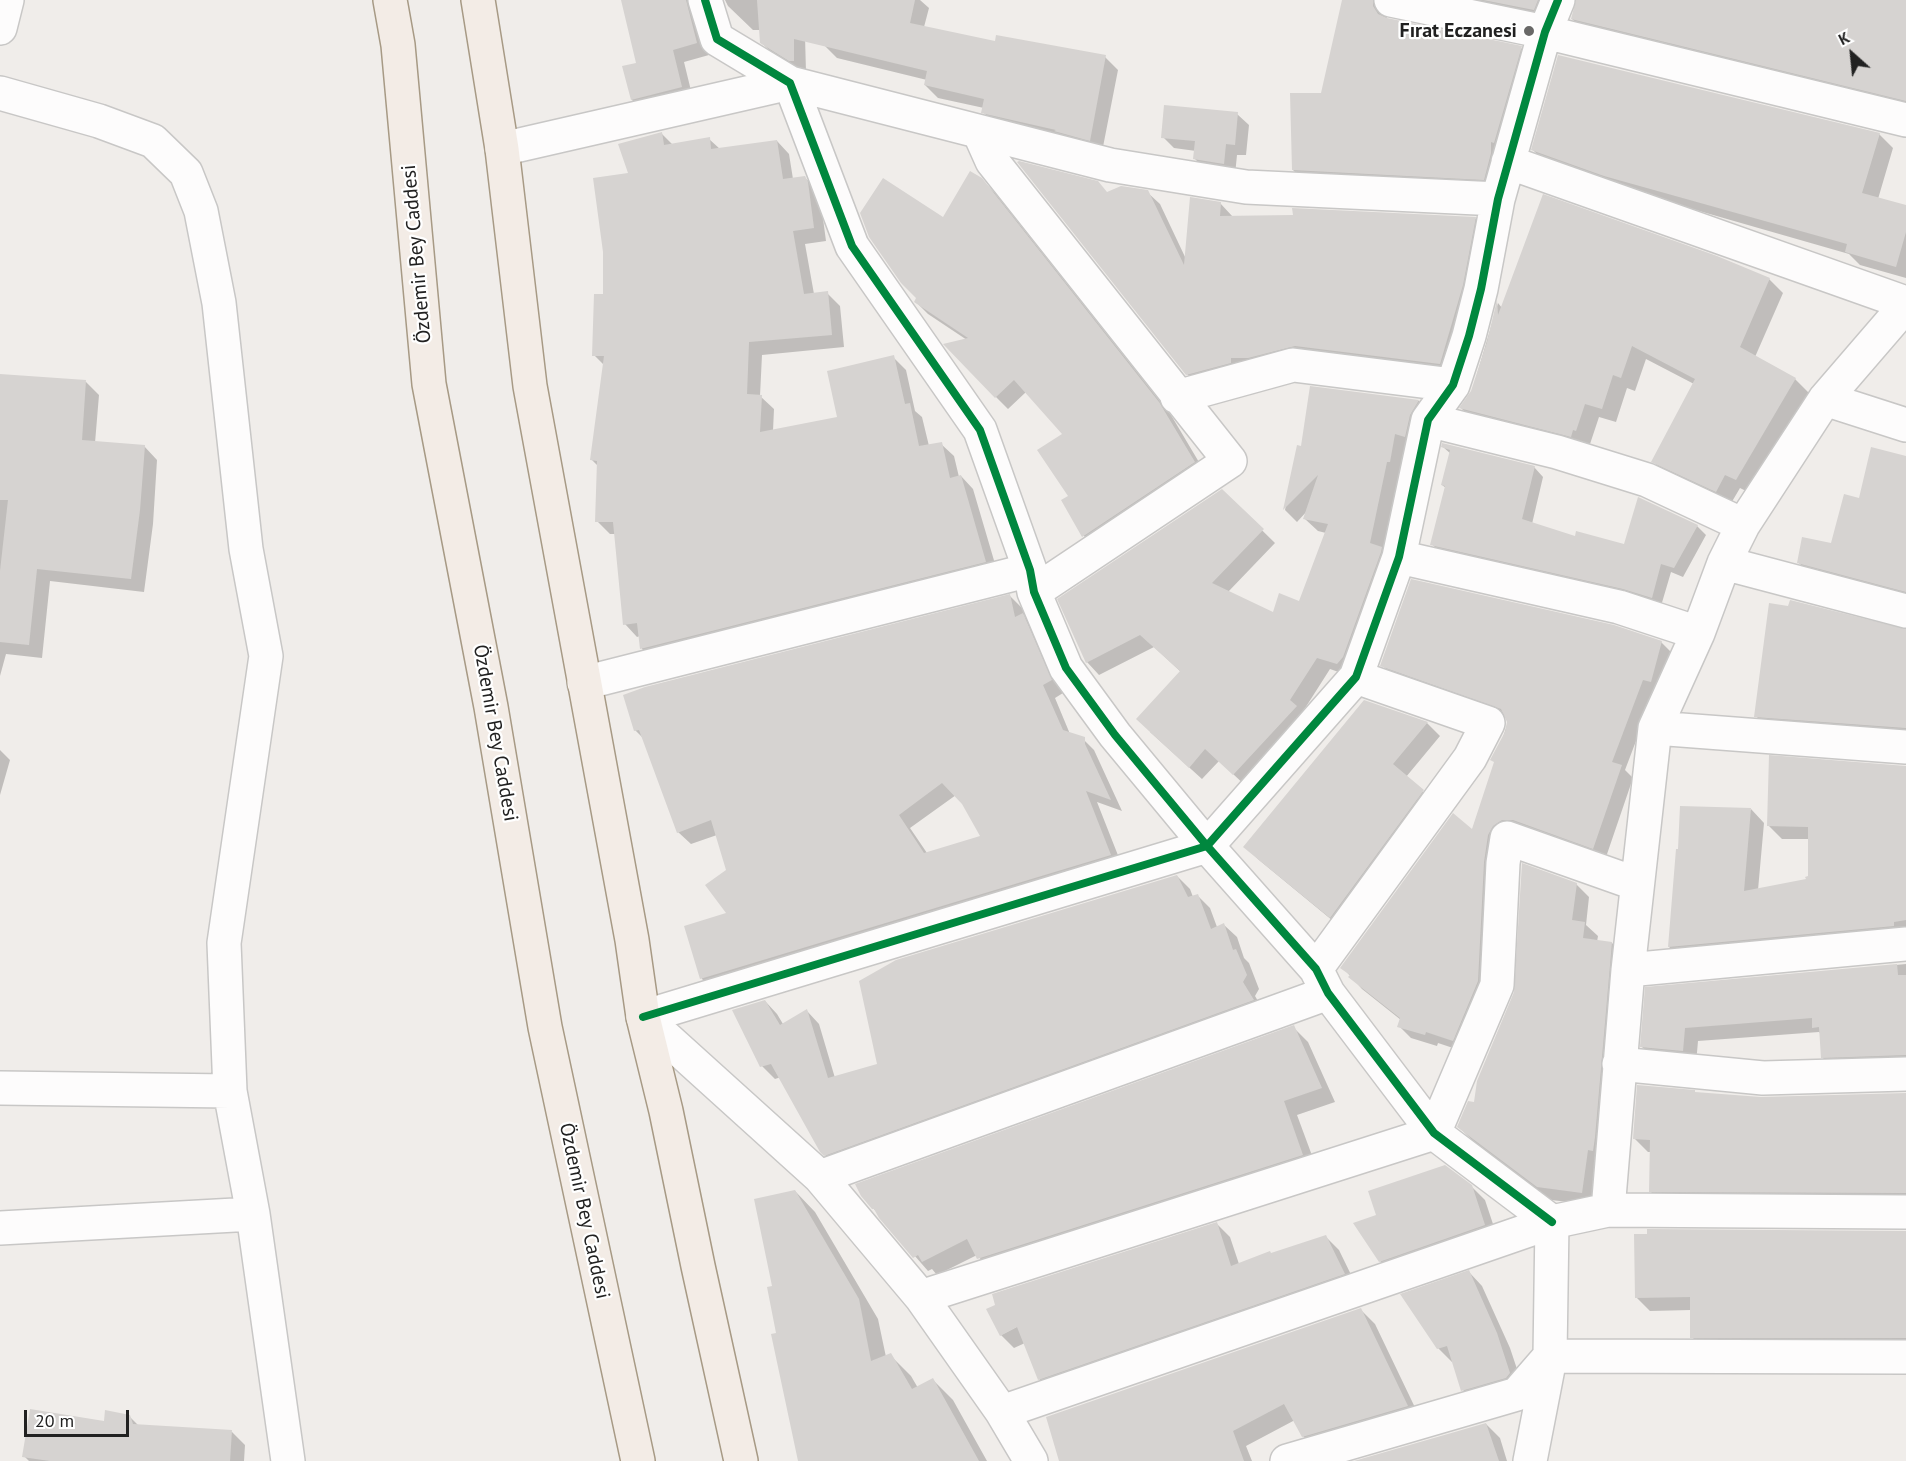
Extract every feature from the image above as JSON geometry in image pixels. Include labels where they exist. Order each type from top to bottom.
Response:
[{"type":"main road","name":"Özdemir Bey Caddesi","points":[[390,0],[398,45],[429,384],[491,707],[545,1027],[638,1461]]},
{"type":"main road","points":[[478,0],[502,149],[530,386],[632,940],[643,1017],[666,1111],[741,1461]]},
{"type":"street","points":[[0,28],[7,0]]},
{"type":"street","points":[[705,0],[717,39],[790,84],[1110,165],[1246,187],[1498,199]]},
{"type":"street","points":[[1391,0],[1545,32],[1906,120]]},
{"type":"street","points":[[643,1017],[1207,846],[1356,677],[1399,556],[1428,420],[1453,385],[1474,317],[1498,199],[1545,32],[1558,0]]},
{"type":"street","points":[[502,149],[790,84]]},
{"type":"street","points":[[790,84],[852,246],[980,430],[1032,581],[1066,668],[1115,735],[1322,981],[1434,1133],[1552,1222]]},
{"type":"street","points":[[0,93],[99,121],[153,141],[186,173],[201,211],[219,303],[246,549],[266,656],[224,943],[230,1091],[253,1214],[288,1461]]},
{"type":"street","points":[[584,683],[1032,581],[1230,461],[992,161],[979,132]]},
{"type":"street","points":[[1508,162],[1906,304],[1825,399],[1743,525],[1724,563],[1698,633],[1655,728],[1628,970],[1608,1210]]},
{"type":"street","points":[[1177,397],[1293,365],[1453,385]]},
{"type":"street","points":[[1825,399],[1906,425]]},
{"type":"street","points":[[1428,420],[1557,452],[1647,480],[1743,525]]},
{"type":"street","points":[[1399,556],[1619,607],[1698,633]]},
{"type":"street","points":[[1724,563],[1906,611]]},
{"type":"street","points":[[820,1177],[1322,981],[1470,758],[1488,723],[1356,677]]},
{"type":"street","points":[[1655,728],[1906,747]]},
{"type":"street","points":[[921,1297],[1434,1133],[1497,985],[1503,863],[1507,838],[1637,884]]},
{"type":"street","points":[[1628,970],[1906,944]]},
{"type":"street","points":[[643,1017],[820,1177],[921,1297],[1002,1412],[1031,1461]]},
{"type":"street","points":[[1619,1064],[1763,1078],[1906,1074]]},
{"type":"street","points":[[0,1088],[230,1091]]},
{"type":"street","points":[[1002,1412],[1552,1222],[1608,1210],[1906,1212]]},
{"type":"street","points":[[0,1227],[253,1214]]},
{"type":"street","points":[[1530,1461],[1550,1356],[1552,1222]]},
{"type":"street","points":[[1287,1461],[1517,1394],[1550,1356],[1906,1357]]},
{"type":"building","points":[[621,0],[686,0],[697,43],[673,50],[682,87],[631,100],[622,66],[636,63]]},
{"type":"building","points":[[757,0],[915,0],[910,23],[995,41],[996,35],[1106,55],[1090,141],[1054,131],[1056,130],[981,113],[984,99],[924,85],[927,71],[794,39],[794,61],[789,61],[760,43]]},
{"type":"building","points":[[1342,0],[1373,0],[1373,6],[1378,14],[1387,18],[1522,46],[1494,143],[1491,142],[1491,153],[1484,180],[1292,170],[1290,93],[1321,93]]},
{"type":"building","points":[[1483,0],[1538,0],[1534,10]]},
{"type":"building","points":[[1576,0],[1906,0],[1906,101],[1571,19]]},
{"type":"building","points":[[1558,55],[1880,133],[1862,193],[1906,205],[1906,232],[1896,267],[1845,252],[1847,244],[1604,176],[1531,150]]},
{"type":"building","points":[[1164,105],[1238,112],[1235,145],[1226,144],[1224,164],[1193,159],[1195,141],[1161,138]]},
{"type":"building","points":[[662,132],[664,145],[710,137],[711,149],[777,140],[783,179],[805,176],[808,182],[814,228],[793,231],[804,294],[828,291],[832,335],[749,342],[747,394],[762,395],[760,432],[837,417],[827,371],[894,355],[905,404],[910,403],[919,446],[942,442],[950,478],[961,475],[986,562],[640,649],[637,623],[623,625],[613,522],[595,522],[597,461],[590,460],[604,356],[592,356],[594,294],[603,294],[603,252],[593,178],[628,173],[618,144]]},
{"type":"building","points":[[1017,162],[1098,181],[1107,192],[1121,186],[1148,190],[1184,265],[1190,197],[1221,202],[1220,216],[1293,215],[1292,208],[1476,217],[1463,285],[1440,364],[1295,346],[1248,358],[1231,358],[1231,363],[1186,375]]},
{"type":"building","points":[[970,171],[982,178],[1159,402],[1195,462],[1082,537],[1061,500],[1068,496],[1037,450],[1062,434],[1014,380],[995,398],[943,344],[968,338],[914,302],[916,298],[901,283],[869,237],[860,213],[883,178],[943,217]]},
{"type":"building","points":[[1543,194],[1717,256],[1770,278],[1740,347],[1796,378],[1736,480],[1725,475],[1716,492],[1651,462],[1695,379],[1632,346],[1621,378],[1613,375],[1602,409],[1585,404],[1576,431],[1573,430],[1571,437],[1459,408],[1471,391],[1487,342],[1497,300],[1498,315]]},
{"type":"building","points":[[0,374],[86,380],[82,440],[145,445],[131,579],[37,569],[29,645],[0,642],[0,571],[8,500],[0,500]]},
{"type":"building","points":[[1310,386],[1419,400],[1410,415],[1405,437],[1395,434],[1390,462],[1387,462],[1370,543],[1382,547],[1381,552],[1343,657],[1337,664],[1317,658],[1290,700],[1297,706],[1233,775],[1205,749],[1189,768],[1136,719],[1180,671],[1140,635],[1086,663],[1057,599],[1222,489],[1264,529],[1212,583],[1273,612],[1279,593],[1299,601],[1328,524],[1303,519],[1318,475],[1283,510],[1297,445],[1301,446]]},
{"type":"building","points":[[1442,443],[1535,466],[1522,519],[1575,536],[1576,531],[1624,544],[1638,497],[1698,525],[1674,568],[1661,564],[1652,598],[1623,589],[1430,545],[1445,486],[1441,485],[1450,450],[1441,447]]},
{"type":"building","points":[[1871,447],[1906,456],[1906,592],[1797,563],[1802,537],[1831,543],[1844,494],[1859,498]]},
{"type":"building","points":[[1411,579],[1614,625],[1662,641],[1651,682],[1643,680],[1612,762],[1622,765],[1593,849],[1513,820],[1502,820],[1493,826],[1488,835],[1484,862],[1478,981],[1453,1041],[1426,1032],[1425,1035],[1397,1027],[1400,1018],[1340,968],[1453,813],[1472,829],[1494,762],[1490,760],[1505,732],[1507,722],[1501,709],[1380,666]]},
{"type":"building","points":[[1010,594],[1015,617],[1023,613],[1052,680],[1043,685],[1063,730],[1085,737],[1085,744],[1111,800],[1086,791],[1111,855],[700,979],[684,926],[726,913],[705,885],[726,870],[711,820],[677,833],[639,730],[634,731],[623,695],[645,687]],"holes":[[[942,783],[962,804],[980,836],[924,853],[899,815]]]},
{"type":"building","points":[[1790,600],[1906,629],[1906,728],[1754,717],[1769,603],[1788,606]]},
{"type":"building","points":[[1364,700],[1428,722],[1393,764],[1424,790],[1330,918],[1243,847]]},
{"type":"building","points":[[1769,755],[1906,766],[1906,920],[1894,922],[1894,926],[1668,947],[1680,806],[1751,808],[1744,891],[1806,879],[1805,877],[1808,876],[1808,827],[1767,826]]},
{"type":"building","points":[[1522,863],[1577,883],[1572,920],[1585,922],[1583,938],[1612,942],[1595,1137],[1593,1151],[1588,1150],[1582,1193],[1537,1187],[1457,1127],[1468,1101],[1474,1102],[1477,1081],[1514,992]]},
{"type":"building","points":[[1177,875],[1188,897],[1198,894],[1211,929],[1224,923],[1233,950],[1236,949],[1247,975],[1243,982],[1254,1000],[824,1156],[771,1064],[760,1067],[732,1010],[765,1000],[780,1025],[807,1009],[828,1078],[877,1064],[859,981],[896,960]]},
{"type":"building","points":[[1897,964],[1898,975],[1906,975],[1906,1055],[1821,1058],[1819,1027],[1812,1028],[1812,1018],[1685,1028],[1683,1051],[1640,1047],[1645,987]]},
{"type":"building","points":[[1294,1025],[1322,1088],[1284,1101],[1303,1155],[977,1259],[967,1239],[922,1262],[918,1255],[913,1258],[861,1196],[855,1184]]},
{"type":"building","points":[[1637,1085],[1761,1097],[1906,1093],[1906,1193],[1649,1192],[1650,1140],[1633,1139]]},
{"type":"building","points":[[1445,1165],[1472,1185],[1485,1225],[1379,1262],[1353,1223],[1376,1215],[1368,1191]]},
{"type":"building","points":[[795,1190],[859,1299],[871,1361],[891,1353],[912,1389],[933,1378],[979,1461],[798,1461],[771,1334],[776,1333],[767,1287],[772,1286],[754,1199]]},
{"type":"building","points":[[1217,1222],[1231,1266],[1270,1251],[1271,1253],[1326,1235],[1345,1274],[1038,1380],[1017,1327],[1000,1336],[986,1309],[995,1305],[992,1294]]},
{"type":"building","points":[[1647,1229],[1906,1231],[1906,1338],[1690,1338],[1690,1297],[1635,1298],[1634,1234],[1647,1234]]},
{"type":"building","points":[[1469,1270],[1497,1333],[1510,1373],[1506,1378],[1461,1391],[1447,1346],[1437,1349],[1400,1294]]},
{"type":"building","points":[[1361,1308],[1408,1406],[1302,1437],[1284,1404],[1233,1431],[1244,1461],[1059,1461],[1046,1417]]},
{"type":"building","points":[[30,1409],[104,1421],[105,1410],[130,1415],[133,1424],[232,1430],[230,1461],[50,1461],[22,1457]]},
{"type":"building","points":[[1486,1423],[1499,1461],[1354,1461]]},
{"type":"cycle path","points":[[705,0],[717,39],[790,83],[852,246],[980,430],[1030,570],[1034,592],[1066,668],[1115,735],[1207,846],[1316,969],[1328,993],[1434,1133],[1552,1222]]},
{"type":"cycle path","points":[[643,1017],[1207,846],[1356,677],[1399,557],[1428,420],[1453,385],[1469,336],[1481,289],[1498,199],[1545,32],[1558,0]]},
{"type":"place","name":"Fırat Eczanesi","points":[[1529,31]]}]
